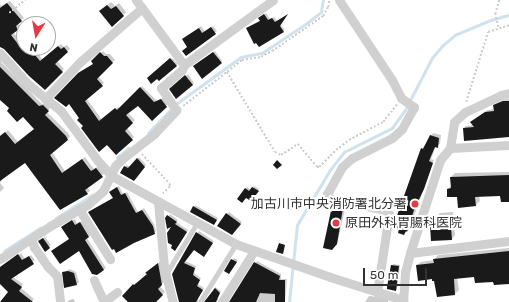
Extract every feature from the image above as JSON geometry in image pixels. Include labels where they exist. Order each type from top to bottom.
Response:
[{"type":"street","points":[[136,0],[184,65]]},
{"type":"street","points":[[0,259],[79,209],[103,191],[112,176],[115,166],[154,134],[176,110],[161,88],[182,70],[184,65],[274,0]]},
{"type":"street","points":[[339,0],[392,80],[401,98],[414,107],[402,129],[392,138],[352,158],[342,167],[327,194],[329,198],[385,210],[389,214],[377,292]]},
{"type":"street","points":[[45,99],[80,62],[142,8]]},
{"type":"street","points":[[0,53],[28,84],[61,111],[98,161],[112,176],[236,244],[403,301],[405,272],[410,253],[440,160],[450,148],[454,122],[465,112],[501,95],[509,93]]},
{"type":"street","points":[[450,148],[509,145]]},
{"type":"street","points":[[156,201],[166,276],[173,302]]},
{"type":"street","points":[[79,209],[99,250],[110,259]]},
{"type":"street","points":[[31,239],[34,247],[48,267],[57,276],[60,300]]},
{"type":"street","points":[[410,253],[509,241]]},
{"type":"street","points":[[222,302],[254,251]]},
{"type":"street","points":[[94,280],[105,302],[117,292]]},
{"type":"lane","points":[[166,276],[197,223]]},
{"type":"lane","points":[[200,302],[236,244]]},
{"type":"path","points":[[9,13],[25,0]]},
{"type":"path","points":[[176,110],[242,60],[261,57],[323,16],[328,7],[329,0]]},
{"type":"path","points":[[498,26],[495,14],[499,0]]},
{"type":"path","points":[[465,112],[466,102],[488,32],[498,26],[509,25]]},
{"type":"path","points":[[227,72],[275,152],[281,155],[298,144],[317,167],[319,167],[336,150],[349,140],[383,122],[401,98]]},
{"type":"path","points":[[136,148],[170,184],[168,191],[156,201]]},
{"type":"building","points":[[7,3],[18,16],[16,16],[16,31],[11,35],[16,42],[16,56],[36,56],[40,61],[46,56],[56,56],[56,48],[58,46],[61,49],[64,47],[68,52],[55,64],[63,72],[45,90],[29,76],[4,49],[0,47],[0,8]]},
{"type":"building","points":[[107,5],[111,9],[116,6],[124,16],[112,27],[99,11]]},
{"type":"building","points":[[264,14],[268,20],[272,18],[275,22],[288,14],[280,26],[284,32],[259,47],[256,43],[254,44],[246,28],[260,21],[258,18]]},
{"type":"building","points":[[211,27],[216,34],[186,56],[182,51],[187,47],[182,39],[199,28],[202,33]]},
{"type":"building","points":[[100,52],[104,56],[107,56],[113,63],[97,79],[103,86],[85,101],[99,121],[115,108],[117,110],[140,87],[154,102],[161,99],[167,107],[152,121],[138,106],[126,115],[133,123],[125,131],[133,140],[116,155],[107,145],[99,152],[81,128],[83,126],[77,120],[79,118],[69,104],[66,107],[54,98],[78,73],[93,64],[91,61]]},
{"type":"building","points":[[213,52],[222,63],[202,79],[193,66]]},
{"type":"building","points":[[170,58],[177,66],[159,81],[157,79],[151,84],[147,78]]},
{"type":"building","points":[[0,67],[39,106],[43,105],[49,111],[45,115],[66,136],[68,140],[50,155],[62,173],[82,159],[91,171],[96,168],[103,177],[85,190],[88,194],[60,210],[25,163],[0,181],[0,136],[5,132],[15,144],[34,129],[23,117],[17,122],[7,111],[9,108],[0,100]]},
{"type":"building","points":[[185,75],[193,85],[176,99],[169,89]]},
{"type":"building","points":[[503,101],[509,101],[509,137],[464,141],[463,128],[474,127],[470,122],[485,112],[494,111],[493,105]]},
{"type":"building","points":[[430,135],[439,138],[438,148],[435,147],[429,161],[433,163],[424,189],[414,210],[407,232],[406,231],[404,235],[398,233],[399,229],[393,227],[421,148],[423,149]]},
{"type":"building","points":[[137,158],[145,167],[134,181],[120,173],[124,166],[128,168]]},
{"type":"building","points":[[277,160],[282,165],[277,169],[273,165]]},
{"type":"building","points":[[509,175],[509,202],[501,202],[500,196],[475,197],[476,206],[458,208],[457,197],[447,197],[447,189],[451,188],[450,177]]},
{"type":"building","points":[[117,187],[121,195],[125,193],[136,213],[142,210],[153,226],[155,234],[116,253],[114,249],[112,250],[88,212],[113,198],[109,192]]},
{"type":"building","points":[[252,187],[259,191],[251,201],[246,198],[242,203],[237,199],[245,188],[249,191]]},
{"type":"building","points":[[193,206],[217,220],[214,225],[190,212]]},
{"type":"building","points":[[332,206],[343,208],[337,244],[332,250],[323,248]]},
{"type":"building","points":[[226,213],[241,224],[232,235],[217,226]]},
{"type":"building","points":[[167,215],[177,222],[175,224],[187,232],[175,251],[171,248],[172,245],[168,243],[167,233],[171,227],[167,229],[165,218]]},
{"type":"building","points":[[450,215],[452,240],[431,241],[430,225],[437,225],[436,216]]},
{"type":"building","points":[[72,220],[75,225],[80,222],[89,237],[85,240],[104,270],[97,275],[92,274],[79,251],[60,264],[51,251],[69,239],[61,227]]},
{"type":"building","points":[[196,232],[213,243],[204,257],[194,250],[184,263],[195,268],[193,275],[200,280],[197,286],[203,290],[196,302],[179,302],[172,274]]},
{"type":"building","points":[[43,238],[50,248],[45,252],[38,241]]},
{"type":"building","points":[[279,243],[285,245],[283,254],[276,252]]},
{"type":"building","points":[[509,251],[509,284],[494,285],[493,282],[475,283],[474,277],[454,279],[455,295],[437,297],[434,281],[432,281],[432,279],[418,281],[416,265],[434,263],[433,259]]},
{"type":"building","points":[[18,254],[22,260],[29,256],[34,264],[11,279],[22,287],[19,291],[33,302],[0,302],[8,292],[0,284],[0,267]]},
{"type":"building","points":[[231,259],[237,262],[229,274],[224,271]]},
{"type":"building","points":[[254,262],[280,276],[279,280],[285,280],[285,302],[275,302],[275,294],[260,293],[256,302],[229,302]]},
{"type":"building","points":[[158,263],[162,285],[158,289],[163,295],[156,302],[128,302],[122,296],[133,284],[134,285],[147,274],[145,273]]},
{"type":"building","points":[[391,265],[399,266],[396,291],[387,289]]},
{"type":"building","points":[[68,271],[74,273],[77,285],[64,288],[62,272]]},
{"type":"building","points":[[215,288],[220,293],[216,302],[204,302]]},
{"type":"waterway","points":[[176,104],[241,57],[262,53],[307,23],[321,12],[323,0]]},
{"type":"waterway","points":[[289,302],[297,225],[330,170],[344,152],[392,128],[405,110],[432,58],[442,46],[455,35],[491,20],[509,15]]},
{"type":"waterway","points":[[148,133],[172,108]]},
{"type":"waterway","points":[[117,158],[128,148]]},
{"type":"waterway","points":[[56,218],[92,195]]},
{"type":"waterway","points":[[4,251],[40,228]]},
{"type":"place","name":"加古川市中央消防署北分署","points":[[415,204]]},
{"type":"place","name":"原田外科胃腸科医院","points":[[336,223]]}]
